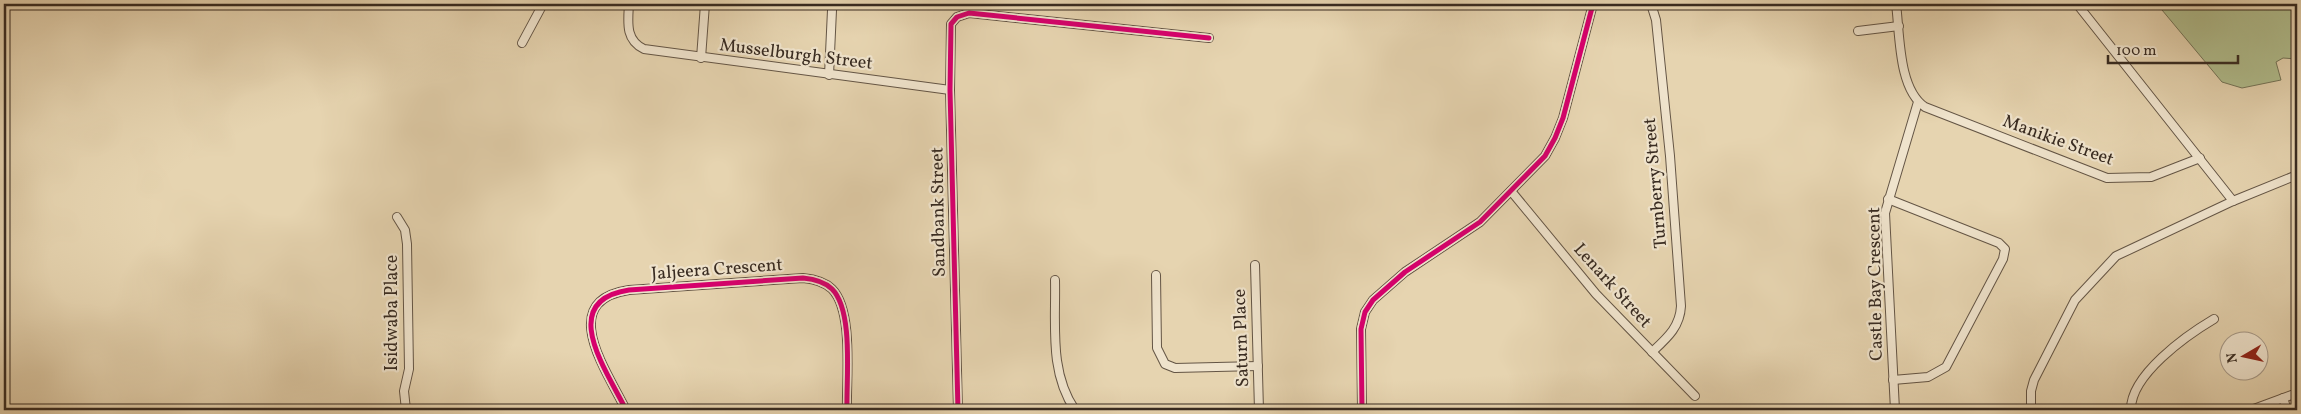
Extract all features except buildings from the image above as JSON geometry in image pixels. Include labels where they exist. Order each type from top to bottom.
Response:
[{"type":"street","points":[[522,43],[543,4]]},
{"type":"street","name":"Musselburgh Street","points":[[629,4],[629,35],[639,47],[650,51],[950,90]]},
{"type":"street","points":[[701,58],[705,4]]},
{"type":"street","points":[[1362,410],[1360,329],[1369,305],[1410,268],[1473,228],[1542,160],[1555,138],[1593,4]]},
{"type":"street","name":"Turnberry Street","points":[[1651,4],[1656,20],[1670,156],[1681,306],[1680,316],[1675,328],[1652,352]]},
{"type":"street","points":[[1896,4],[1906,83],[1918,102]]},
{"type":"street","points":[[2077,4],[2233,201]]},
{"type":"street","points":[[829,75],[832,10]]},
{"type":"street","name":"Sandbank Street","points":[[957,410],[950,90],[951,24],[957,17],[969,13],[1209,38]]},
{"type":"street","points":[[1858,31],[1899,26]]},
{"type":"street","name":"Manikie Street","points":[[1918,102],[1931,110],[2107,178],[2151,177],[2200,158]]},
{"type":"street","name":"Castle Bay Crescent","points":[[1895,410],[1885,215],[1888,198],[1918,102]]},
{"type":"street","points":[[2031,410],[2031,391],[2034,380],[2075,300],[2084,288],[2124,252],[2233,201],[2297,175]]},
{"type":"street","name":"Lenark Street","points":[[1511,191],[1596,294],[1695,396]]},
{"type":"street","points":[[1888,198],[1999,242],[2003,245],[2005,252],[1949,364],[1932,376],[1894,380]]},
{"type":"street","name":"Isidwaba Place","points":[[397,217],[405,230],[408,244],[409,369],[404,391],[406,410]]},
{"type":"street","name":"Saturn Place","points":[[1255,265],[1259,410]]},
{"type":"street","points":[[1156,275],[1157,348],[1165,364],[1176,368],[1258,366]]},
{"type":"street","name":"Jaljeera Crescent","points":[[626,410],[591,331],[591,314],[601,299],[612,293],[629,290],[803,278],[819,281],[827,285],[832,289],[841,304],[846,332],[847,410]]},
{"type":"street","points":[[1055,280],[1057,371],[1065,396],[1075,410]]},
{"type":"street","points":[[2131,410],[2132,398],[2140,382],[2183,338],[2214,319]]},
{"type":"street","points":[[2251,410],[2297,392]]},
{"type":"street","points":[[2283,398],[2287,410]]},
{"type":"green space","points":[[2157,4],[2297,4],[2297,59],[2283,58],[2276,62],[2281,80],[2242,88],[2222,82]]},
{"type":"cycle path","points":[[1362,410],[1361,329],[1365,312],[1373,300],[1405,272],[1480,222],[1545,156],[1563,118],[1593,4]]},
{"type":"cycle path","points":[[958,410],[950,90],[951,24],[957,17],[969,13],[1209,38]]},
{"type":"cycle path","points":[[626,410],[599,358],[593,340],[591,323],[595,308],[607,297],[629,290],[803,278],[826,284],[839,299],[846,329],[847,410]]}]
